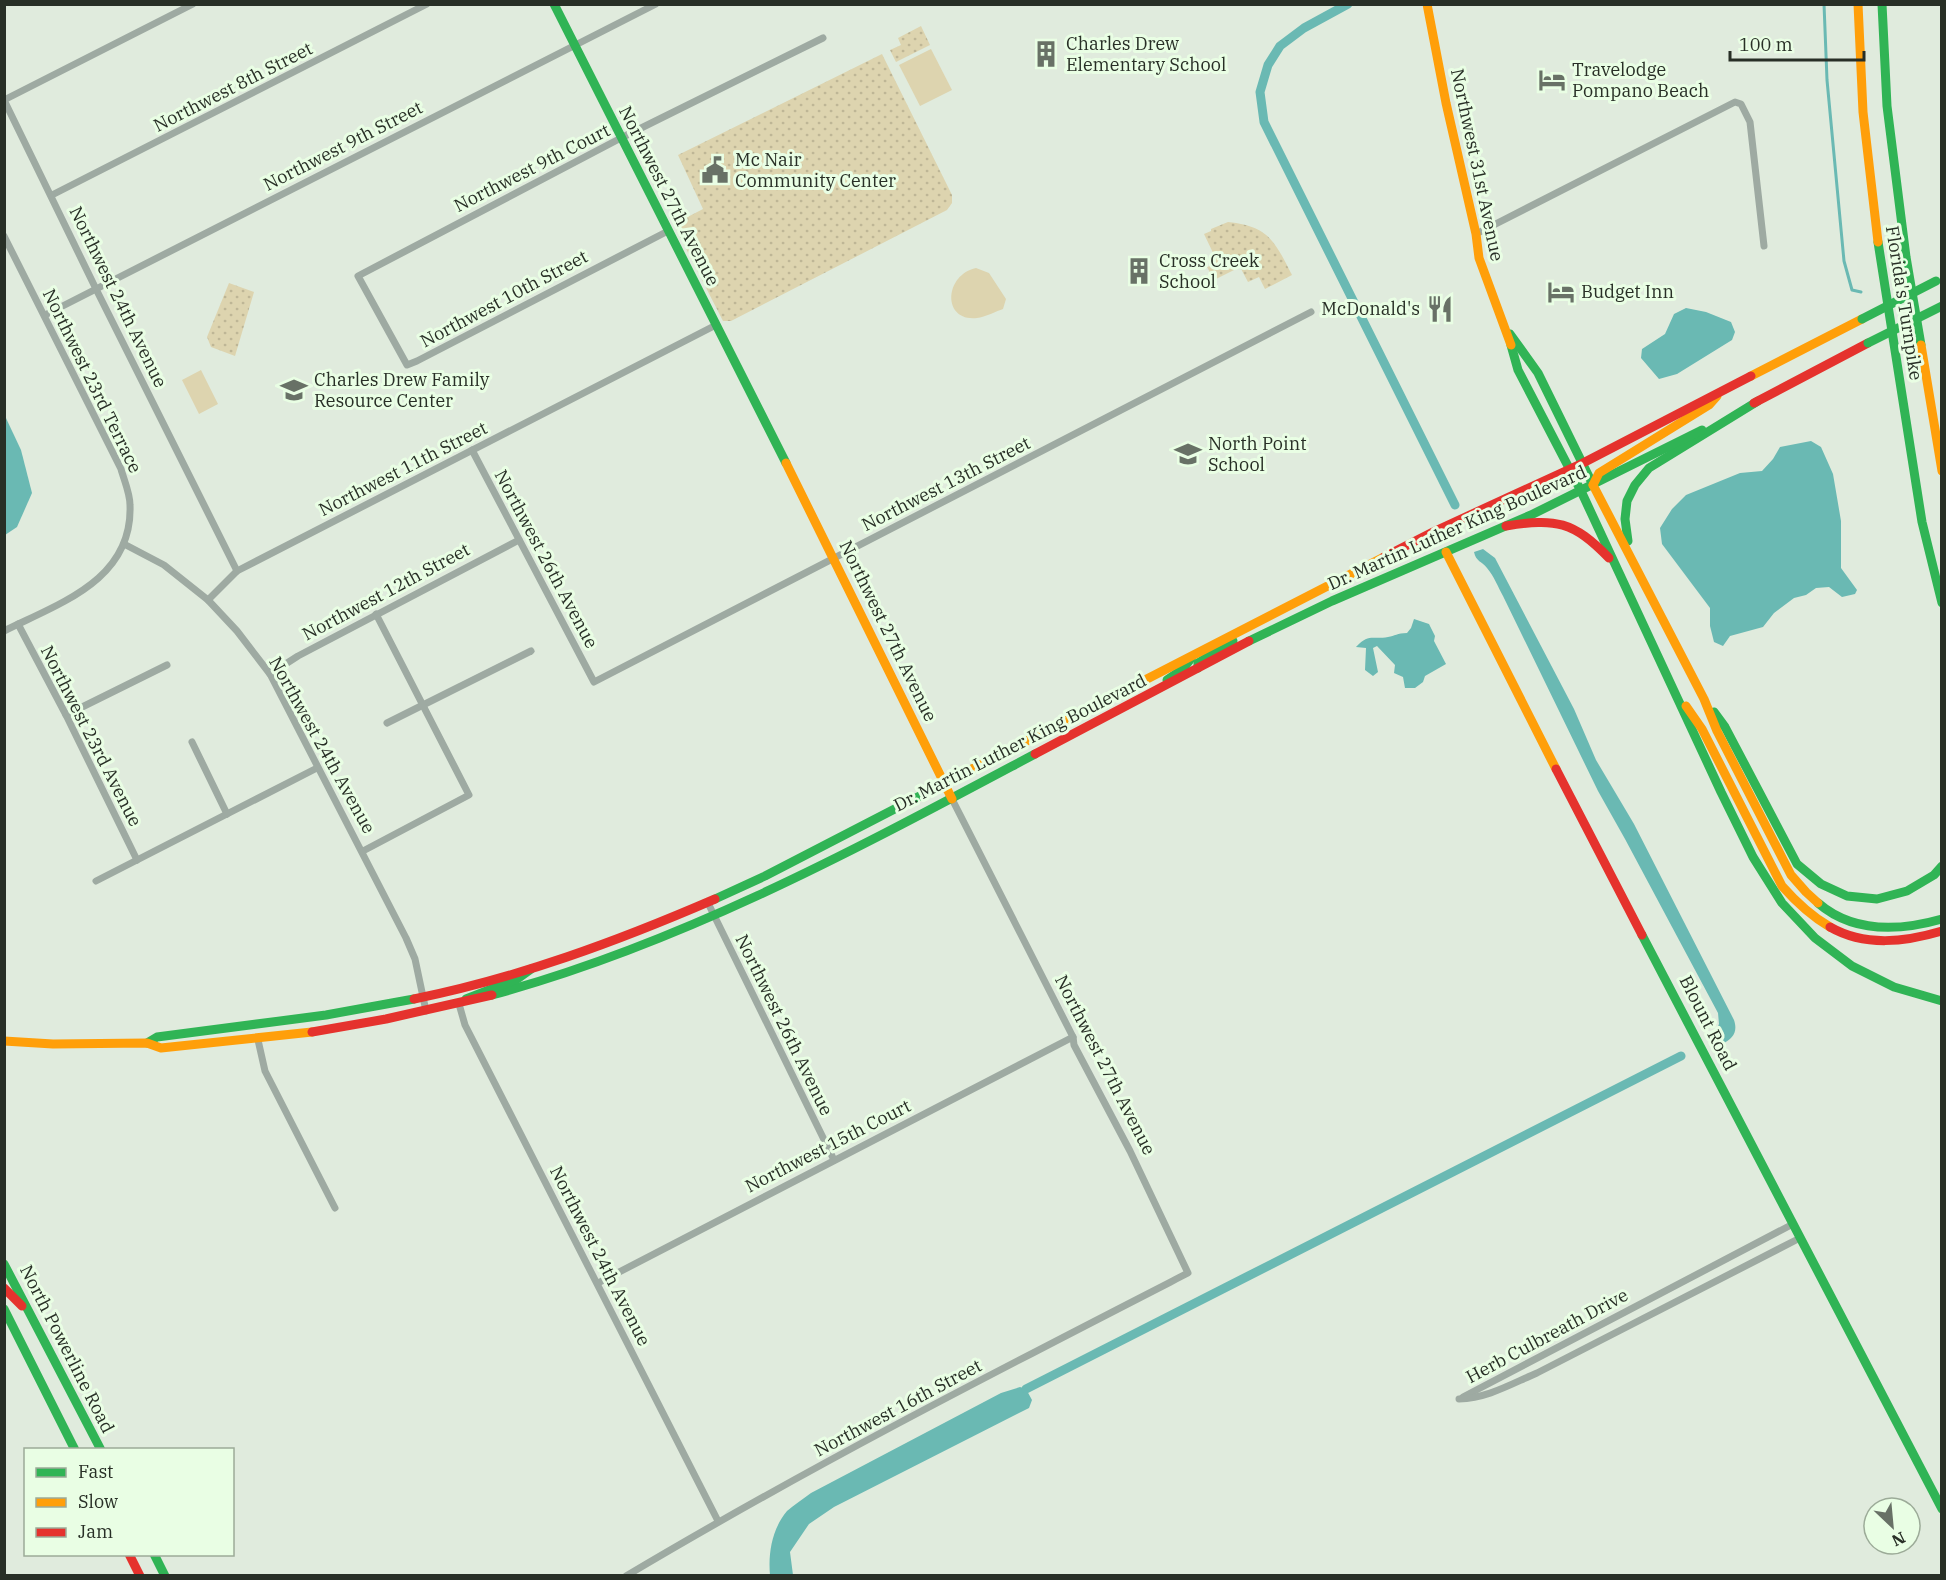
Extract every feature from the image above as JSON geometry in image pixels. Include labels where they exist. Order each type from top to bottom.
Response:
[{"type":"main road","name":"Northwest 27th Avenue","points":[[554,4],[834,558],[952,799]]},
{"type":"main road","name":"Northwest 31st Avenue","points":[[1426,4],[1476,234],[1479,258],[1493,300],[1506,328],[1518,370],[1581,491],[1676,693]]},
{"type":"main road","name":"Florida's Turnpike","points":[[1858,4],[1863,112],[1880,262],[1922,522],[1941,603]]},
{"type":"main road","name":"Florida's Turnpike","points":[[1882,4],[1887,106],[1905,257],[1941,471]]},
{"type":"main road","name":"Dr. Martin Luther King Boulevard","points":[[147,1043],[157,1037],[310,1018],[424,997],[501,978],[633,933],[708,903],[945,784],[1433,532],[1583,462],[1939,279]]},
{"type":"main road","name":"Dr. Martin Luther King Boulevard","points":[[4,1041],[53,1044],[147,1043],[161,1048],[258,1040],[342,1027],[459,1004],[510,990],[638,947],[713,916],[952,799],[1278,627],[1581,491],[1941,306]]},
{"type":"main road","name":"Northwest 31st Avenue","points":[[1506,328],[1538,373],[1593,485],[1704,699]]},
{"type":"main road","points":[[1593,485],[1599,473],[1709,405],[1722,391]]},
{"type":"main road","points":[[1630,554],[1624,521],[1627,500],[1634,483],[1649,468],[1758,401]]},
{"type":"main road","points":[[1506,526],[1553,521],[1575,527],[1595,543],[1619,569]]},
{"type":"main road","name":"Blount Road","points":[[1446,552],[1515,691],[1941,1509]]},
{"type":"main road","points":[[1197,669],[1198,663],[1242,637],[1246,628]]},
{"type":"main road","points":[[1152,693],[1156,686],[1183,669],[1195,654]]},
{"type":"main road","points":[[1676,693],[1702,729],[1782,886],[1793,901],[1835,930],[1858,939],[1883,942],[1908,940],[1941,931]]},
{"type":"main road","points":[[1676,693],[1691,731],[1763,874],[1771,889],[1794,918],[1835,955],[1867,974],[1894,987],[1941,1001]]},
{"type":"main road","points":[[1704,699],[1725,727],[1797,864],[1821,884],[1847,896],[1876,899],[1907,891],[1934,875],[1941,866]]},
{"type":"main road","points":[[1704,699],[1717,731],[1791,875],[1802,891],[1822,907],[1846,920],[1872,928],[1900,930],[1941,919]]},
{"type":"main road","points":[[459,1004],[477,992],[522,978],[533,967]]},
{"type":"main road","name":"North Powerline Road","points":[[5,1266],[100,1448]]},
{"type":"main road","points":[[4,1288],[31,1317]]},
{"type":"main road","name":"North Powerline Road","points":[[4,1309],[74,1448]]},
{"type":"main road","points":[[130,1556],[140,1575]]},
{"type":"main road","points":[[155,1556],[165,1575]]},
{"type":"street","points":[[4,100],[193,4]]},
{"type":"street","name":"Northwest 8th Street","points":[[52,195],[427,4]]},
{"type":"street","name":"Northwest 9th Street","points":[[45,315],[656,4]]},
{"type":"street","name":"Northwest 9th Court","points":[[378,313],[358,276],[621,138],[823,38]]},
{"type":"street","name":"Northwest 24th Avenue","points":[[4,100],[237,572]]},
{"type":"street","points":[[1476,234],[1735,102],[1741,104],[1750,122],[1764,246]]},
{"type":"street","name":"Northwest 10th Street","points":[[378,313],[407,365],[668,231]]},
{"type":"street","name":"Northwest 23rd Terrace","points":[[4,236],[121,469],[131,503],[124,544]]},
{"type":"street","name":"Northwest 13th Street","points":[[594,682],[1311,312]]},
{"type":"street","name":"Northwest 11th Street","points":[[208,600],[237,572],[716,324]]},
{"type":"street","name":"Northwest 26th Avenue","points":[[472,450],[594,682]]},
{"type":"street","name":"Northwest 12th Street","points":[[270,674],[298,656],[376,614],[519,540]]},
{"type":"street","points":[[4,631],[84,591],[111,567],[124,544]]},
{"type":"street","name":"Northwest 24th Avenue","points":[[124,544],[164,565],[208,600],[237,631],[270,674],[406,938],[414,959],[426,1011]]},
{"type":"street","points":[[363,851],[469,795],[376,614]]},
{"type":"street","name":"Northwest 23rd Avenue","points":[[18,624],[137,860]]},
{"type":"street","points":[[387,723],[531,651]]},
{"type":"street","points":[[66,716],[167,665]]},
{"type":"street","points":[[192,742],[227,814]]},
{"type":"street","points":[[96,881],[317,768]]},
{"type":"street","name":"Northwest 27th Avenue","points":[[952,799],[1073,1037],[1074,1045],[1130,1150],[1188,1273]]},
{"type":"street","name":"Northwest 26th Avenue","points":[[708,903],[834,1160]]},
{"type":"street","name":"Northwest 24th Avenue","points":[[459,1004],[465,1025],[718,1521]]},
{"type":"street","name":"Northwest 15th Court","points":[[598,1282],[1073,1037]]},
{"type":"street","points":[[258,1040],[265,1071],[335,1208]]},
{"type":"street","name":"Herb Culbreath Drive","points":[[1793,1224],[1459,1399],[1476,1398],[1493,1393],[1800,1238]]},
{"type":"street","name":"Northwest 16th Street","points":[[626,1575],[718,1521],[1188,1273]]},
{"type":"shaded area","points":[[921,26],[930,45],[896,62],[890,50],[901,45],[898,38]]},
{"type":"shaded area","points":[[931,49],[952,90],[920,106],[899,65]]},
{"type":"shaded area","points":[[882,54],[952,195],[952,203],[947,210],[731,321],[723,321],[677,231],[676,223],[703,209],[678,155]]},
{"type":"shaded area","points":[[1228,222],[1253,227],[1262,232],[1281,253],[1292,275],[1265,289],[1259,277],[1248,282],[1240,267],[1214,280],[1207,267],[1213,265],[1211,262],[1216,259],[1204,234]]},
{"type":"shaded area","points":[[976,268],[989,273],[1006,299],[1003,309],[977,318],[966,317],[958,313],[951,297],[958,279],[965,272]]},
{"type":"shaded area","points":[[229,283],[254,292],[235,356],[211,347],[207,337]]},
{"type":"shaded area","points":[[201,370],[218,404],[199,414],[182,380]]},
{"type":"water","points":[[1686,308],[1706,312],[1731,322],[1735,332],[1732,340],[1677,374],[1659,379],[1641,358],[1642,349],[1665,334],[1674,314]]},
{"type":"water","points":[[5,416],[21,450],[32,493],[17,527],[5,535]]},
{"type":"water","points":[[1811,441],[1821,447],[1833,474],[1841,521],[1841,568],[1857,590],[1855,594],[1842,597],[1829,587],[1816,588],[1806,595],[1794,598],[1774,613],[1763,627],[1730,636],[1723,646],[1714,642],[1710,626],[1710,608],[1662,544],[1660,528],[1672,509],[1686,495],[1740,473],[1762,471],[1780,447]]},
{"type":"water","points":[[1483,549],[1495,558],[1574,709],[1596,760],[1634,824],[1734,1020],[1734,1035],[1722,1044],[1715,1032],[1719,1024],[1718,1013],[1598,791],[1496,582],[1475,555],[1474,552]]},
{"type":"water","points":[[1414,619],[1429,624],[1435,636],[1434,641],[1446,664],[1425,676],[1423,682],[1415,688],[1405,688],[1403,677],[1394,673],[1395,665],[1377,646],[1373,648],[1378,672],[1373,676],[1365,670],[1366,648],[1356,647],[1368,638],[1407,633]]},
{"type":"water","points":[[1020,1387],[1026,1389],[1032,1400],[1029,1408],[834,1507],[809,1524],[790,1552],[793,1575],[770,1575],[770,1558],[775,1533],[787,1511],[796,1504],[811,1493],[1001,1393]]},
{"type":"waterway","points":[[1348,4],[1304,28],[1280,46],[1268,65],[1260,92],[1264,122],[1455,505]]},
{"type":"waterway","points":[[1824,4],[1827,80],[1844,261],[1852,290],[1861,292]]},
{"type":"waterway","points":[[1026,1389],[1681,1056]]},
{"type":"traffic: fast","points":[[554,4],[786,463]]},
{"type":"traffic: fast","points":[[1882,4],[1887,106],[1906,257],[1921,345]]},
{"type":"traffic: fast","points":[[1878,242],[1922,522],[1942,603]]},
{"type":"traffic: fast","points":[[1862,319],[1936,281]]},
{"type":"traffic: fast","points":[[1868,343],[1942,306]]},
{"type":"traffic: fast","points":[[1510,334],[1538,373],[1593,485]]},
{"type":"traffic: fast","points":[[1511,345],[1518,370],[1581,491]]},
{"type":"traffic: fast","points":[[1628,541],[1625,519],[1627,501],[1635,485],[1649,468],[1758,401]]},
{"type":"traffic: fast","points":[[1249,641],[1332,601],[1531,515],[1702,430]]},
{"type":"traffic: fast","points":[[1581,491],[1721,792],[1753,857],[1782,903],[1815,938],[1852,966],[1894,987],[1942,1001]]},
{"type":"traffic: fast","points":[[1198,668],[1198,663],[1233,641]]},
{"type":"traffic: fast","points":[[1167,680],[1183,669],[1192,657]]},
{"type":"traffic: fast","points":[[1714,712],[1725,727],[1797,864],[1821,884],[1847,896],[1877,899],[1907,891],[1934,875],[1942,866]]},
{"type":"traffic: fast","points":[[492,995],[563,974],[633,948],[770,890],[903,824],[1035,754]]},
{"type":"traffic: fast","points":[[715,899],[765,876],[972,769]]},
{"type":"traffic: fast","points":[[1818,903],[1832,913],[1862,925],[1910,926],[1942,919]]},
{"type":"traffic: fast","points":[[1642,935],[1942,1509]]},
{"type":"traffic: fast","points":[[466,999],[517,979],[531,969]]},
{"type":"traffic: fast","points":[[147,1043],[157,1037],[326,1015],[414,999]]},
{"type":"traffic: fast","points":[[4,1264],[100,1448]]},
{"type":"traffic: fast","points":[[4,1309],[74,1448]]},
{"type":"traffic: fast","points":[[155,1556],[165,1576]]},
{"type":"traffic: slow","points":[[1427,4],[1446,103],[1476,234],[1479,258],[1511,345]]},
{"type":"traffic: slow","points":[[1858,4],[1863,112],[1878,242]]},
{"type":"traffic: slow","points":[[1751,376],[1862,319]]},
{"type":"traffic: slow","points":[[1921,345],[1942,471]]},
{"type":"traffic: slow","points":[[1593,485],[1599,473],[1709,405],[1717,396]]},
{"type":"traffic: slow","points":[[786,463],[952,799]]},
{"type":"traffic: slow","points":[[1593,485],[1704,699],[1717,731],[1791,875],[1818,903]]},
{"type":"traffic: slow","points":[[1446,552],[1556,769]]},
{"type":"traffic: slow","points":[[972,769],[1384,557]]},
{"type":"traffic: slow","points":[[1686,706],[1702,729],[1782,886],[1804,909],[1830,927]]},
{"type":"traffic: slow","points":[[4,1041],[53,1044],[147,1043],[161,1048],[312,1032]]},
{"type":"traffic: jam","points":[[1754,403],[1868,343]]},
{"type":"traffic: jam","points":[[1384,557],[1583,463],[1751,376]]},
{"type":"traffic: jam","points":[[1506,526],[1538,522],[1563,525],[1585,536],[1609,558]]},
{"type":"traffic: jam","points":[[1035,754],[1249,641]]},
{"type":"traffic: jam","points":[[1556,769],[1642,935]]},
{"type":"traffic: jam","points":[[414,999],[491,980],[567,957],[715,899]]},
{"type":"traffic: jam","points":[[1830,927],[1857,938],[1885,941],[1914,938],[1942,931]]},
{"type":"traffic: jam","points":[[312,1032],[386,1019],[492,995]]},
{"type":"traffic: jam","points":[[4,1288],[22,1306]]},
{"type":"traffic: jam","points":[[130,1556],[140,1576]]},
{"type":"place","name":"Charles Drew Elementary School","points":[[1046,54]]},
{"type":"place","name":"Travelodge Pompano Beach","points":[[1552,80]]},
{"type":"place","name":"Mc Nair Community Center","points":[[715,170]]},
{"type":"place","name":"Cross Creek School","points":[[1139,271]]},
{"type":"place","name":"Budget Inn","points":[[1561,292]]},
{"type":"place","name":"McDonald's","points":[[1440,309]]},
{"type":"place","name":"Charles Drew Family Resource Center","points":[[294,390]]},
{"type":"place","name":"North Point School","points":[[1188,454]]}]
